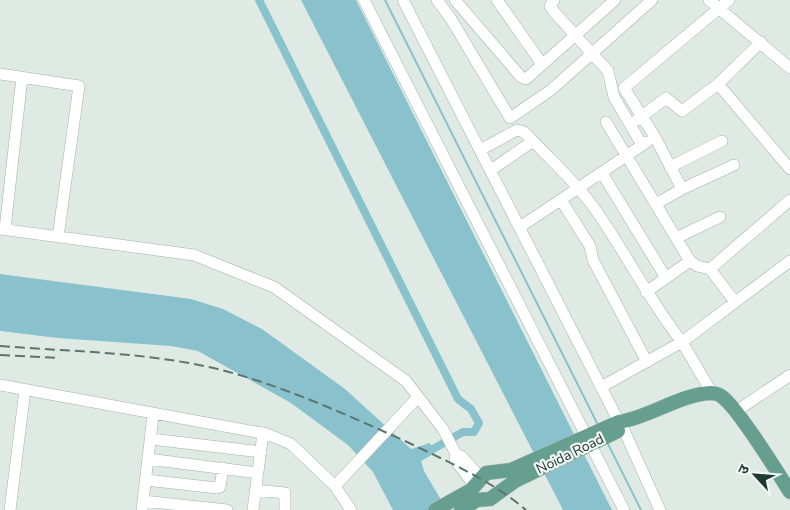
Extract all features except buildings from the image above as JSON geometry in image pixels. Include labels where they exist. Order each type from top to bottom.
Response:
[{"type":"main road","name":"Noida Road","points":[[536,465],[511,470],[492,471],[476,488],[490,499],[536,465],[591,438],[690,398],[712,393]]},
{"type":"main road","points":[[712,393],[722,396],[736,412],[790,492]]},
{"type":"main road","points":[[503,471],[508,476],[506,488]]},
{"type":"main road","points":[[434,510],[458,505],[476,488]]},
{"type":"street","points":[[364,0],[496,262],[591,438],[624,510]]},
{"type":"street","points":[[403,0],[602,387],[660,510]]},
{"type":"street","points":[[437,0],[451,18],[517,130],[524,132],[551,158],[592,206],[646,292],[682,342],[712,393]]},
{"type":"street","points":[[497,0],[542,64]]},
{"type":"street","points":[[554,0],[550,6],[574,36],[608,71],[614,97],[642,145]]},
{"type":"street","points":[[460,1],[521,77],[526,78],[616,0]]},
{"type":"street","points":[[510,118],[551,90],[652,0]]},
{"type":"street","points":[[709,0],[761,42],[786,55],[790,68]]},
{"type":"street","points":[[682,189],[655,137],[624,88],[729,0]]},
{"type":"street","points":[[629,125],[666,98],[679,111],[682,111],[718,84],[761,42]]},
{"type":"street","points":[[0,74],[79,86],[58,237]]},
{"type":"street","points":[[22,77],[3,229],[194,255],[274,287],[406,381],[443,429],[453,450],[455,460],[476,488]]},
{"type":"street","points":[[718,84],[733,99],[790,169]]},
{"type":"street","points":[[606,122],[690,261],[697,266],[710,269],[735,302]]},
{"type":"street","points":[[480,150],[517,130]]},
{"type":"street","points":[[520,227],[655,137]]},
{"type":"street","points":[[491,170],[533,141]]},
{"type":"street","points":[[670,167],[722,142]]},
{"type":"street","points":[[656,204],[682,189],[734,165]]},
{"type":"street","points":[[602,173],[666,278]]},
{"type":"street","points":[[561,200],[590,246],[593,260],[647,362]]},
{"type":"street","points":[[710,269],[790,200]]},
{"type":"street","points":[[676,238],[720,217]]},
{"type":"street","points":[[646,292],[690,261]]},
{"type":"street","points":[[602,387],[682,342],[790,261]]},
{"type":"street","points":[[736,412],[790,374]]},
{"type":"street","points":[[0,386],[153,415],[263,433],[291,444],[335,486],[351,510]]},
{"type":"street","points":[[10,510],[25,390]]},
{"type":"street","points":[[335,486],[418,397]]},
{"type":"street","points":[[153,415],[143,505],[204,507],[227,510]]},
{"type":"street","points":[[253,510],[263,433]]},
{"type":"street","points":[[151,439],[261,452]]},
{"type":"street","points":[[148,459],[258,473]]},
{"type":"street","points":[[146,480],[220,488],[223,468]]},
{"type":"street","points":[[204,507],[206,487]]},
{"type":"street","points":[[256,490],[285,493],[285,510]]},
{"type":"water","points":[[301,0],[356,0],[612,510],[563,510]]},
{"type":"water","points":[[0,274],[191,299],[223,309],[262,329],[345,389],[411,449],[430,443],[435,453],[421,461],[424,471],[447,510],[393,510],[373,472],[348,445],[291,403],[198,351],[171,346],[58,338],[0,331]]},
{"type":"waterway","points":[[259,0],[458,399],[471,409],[479,423],[474,432],[463,432],[433,449]]},
{"type":"waterway","points":[[385,0],[598,425]]},
{"type":"waterway","points":[[607,442],[641,510]]},
{"type":"railway","points":[[0,346],[173,360],[201,365],[252,379],[318,403],[405,441],[483,480],[526,510]]},
{"type":"railway","points":[[0,355],[60,358]]}]
